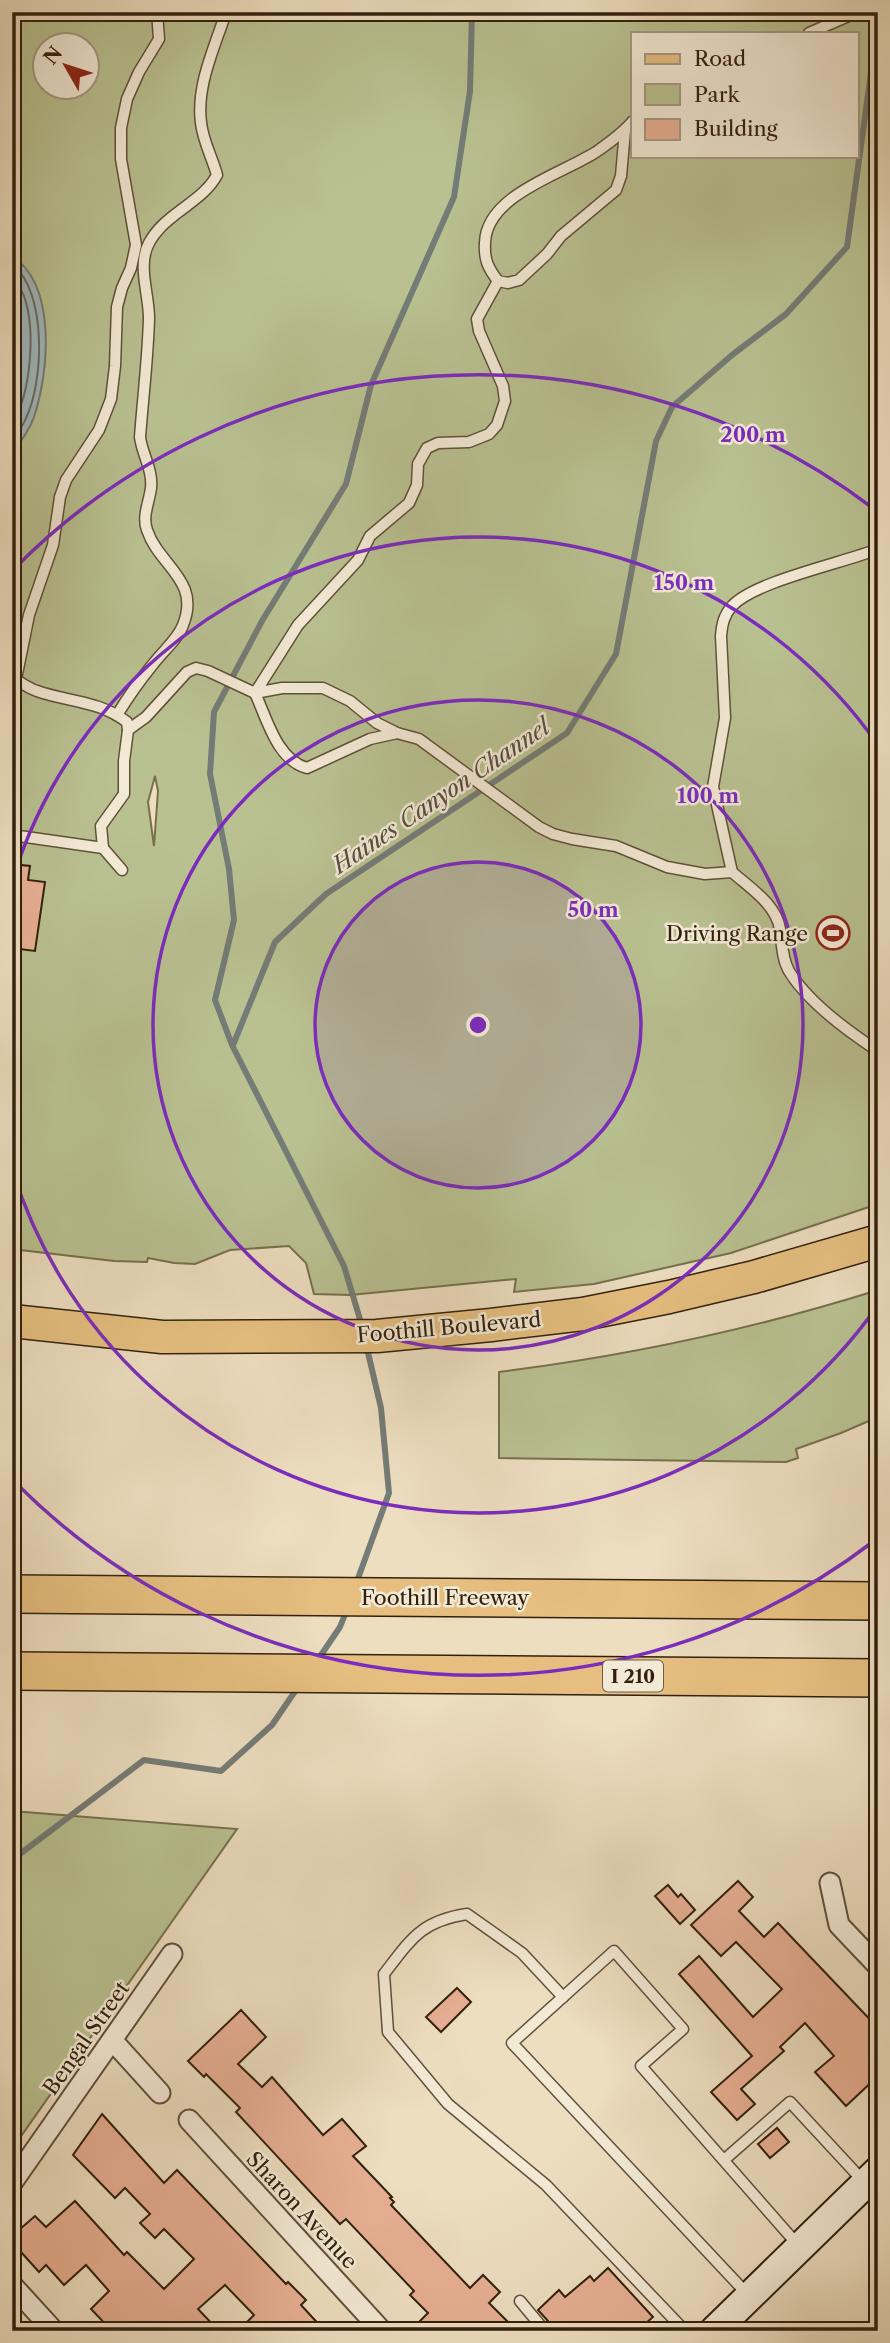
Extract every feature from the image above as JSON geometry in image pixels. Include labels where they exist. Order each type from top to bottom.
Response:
[{"type":"highway","name":"Foothill Freeway","points":[[12,1594],[878,1601]]},
{"type":"highway","name":"I 210","points":[[12,1671],[878,1678]]},
{"type":"main road","name":"Foothill Boulevard","points":[[12,1321],[162,1337],[377,1336],[583,1314],[754,1277],[878,1241]]},
{"type":"main road","points":[[714,2331],[871,2177]]},
{"type":"street","points":[[830,1883],[839,1925],[878,1966]]},
{"type":"street","name":"Bengal Street","points":[[12,2183],[172,1954]]},
{"type":"street","points":[[112,2040],[160,2093]]},
{"type":"street","name":"Sharon Avenue","points":[[189,2120],[382,2331]]},
{"type":"street","points":[[12,2285],[54,2331]]},
{"type":"lane","points":[[122,870],[103,848],[101,825],[124,794],[127,722],[89,703],[36,691],[14,678],[29,615],[53,545],[60,497],[66,480],[99,430],[111,399],[117,307],[136,245],[121,159],[121,128],[127,99],[139,72],[159,39],[157,12]]},
{"type":"lane","points":[[117,715],[135,686],[179,633],[186,616],[187,598],[183,582],[154,544],[147,530],[145,517],[151,474],[141,449],[140,436],[149,313],[144,268],[147,246],[154,236],[175,213],[210,188],[217,175],[205,144],[201,103],[204,77],[226,12]]},
{"type":"lane","points":[[811,32],[858,12]]},
{"type":"lane","points":[[625,130],[621,176],[616,190],[561,236],[547,254],[519,280],[508,283],[498,281],[484,259],[485,234],[493,216],[509,200],[595,153],[631,123]]},
{"type":"lane","points":[[255,693],[298,625],[358,561],[370,536],[409,503],[416,485],[418,464],[427,448],[438,443],[469,442],[489,434],[496,425],[505,401],[503,386],[479,331],[477,319],[498,281]]},
{"type":"lane","points":[[878,549],[771,585],[744,597],[727,614],[722,624],[721,636],[725,718],[713,787],[732,872],[774,912],[780,926],[782,948],[789,970],[806,992],[878,1051]]},
{"type":"lane","points":[[128,730],[146,717],[187,672],[196,668],[255,693],[277,741],[289,759],[298,766],[307,768],[370,739],[397,733]]},
{"type":"lane","points":[[255,693],[282,688],[323,688],[350,701],[377,723],[397,733],[419,739],[539,827],[553,834],[616,845],[667,867],[705,874],[732,872]]},
{"type":"lane","points":[[12,835],[103,848]]},
{"type":"lane","points":[[563,1997],[522,1953],[467,1914],[442,1918],[413,1937],[384,1974],[388,2032],[448,2104],[546,2185],[685,2331]]},
{"type":"lane","points":[[749,2297],[512,2043],[614,1951],[683,2029],[641,2066],[800,2247]]},
{"type":"lane","points":[[724,2160],[790,2102],[871,2177]]},
{"type":"lane","points":[[520,2301],[545,2331]]},
{"type":"green space","points":[[12,12],[878,12],[878,1204],[731,1253],[594,1284],[514,1292],[516,1279],[350,1295],[314,1294],[306,1263],[289,1246],[230,1250],[195,1264],[148,1258],[147,1262],[114,1261],[12,1249]],"holes":[[[155,776],[158,791],[154,846],[148,802]]]},
{"type":"green space","points":[[878,1290],[878,1417],[796,1449],[798,1458],[786,1462],[499,1458],[499,1372],[690,1340],[785,1317]]},
{"type":"green space","points":[[12,1811],[237,1829],[12,2149]]},
{"type":"water","points":[[12,256],[26,269],[37,287],[43,308],[45,354],[34,417],[12,453]]},
{"type":"building","points":[[12,864],[30,866],[28,880],[45,882],[35,951],[12,948]]},
{"type":"building","points":[[738,1881],[753,1897],[739,1911],[764,1937],[778,1923],[878,2028],[878,2076],[846,2106],[815,2072],[834,2056],[805,2023],[780,2047],[784,2051],[741,2089],[755,2104],[737,2120],[711,2092],[752,2056],[679,1974],[699,1956],[753,2017],[782,1989],[736,1942],[721,1956],[691,1925]]},
{"type":"building","points":[[668,1885],[678,1897],[681,1894],[695,1910],[680,1924],[655,1896]]},
{"type":"building","points":[[457,1988],[471,2002],[441,2032],[426,2017]]},
{"type":"building","points":[[241,2010],[266,2037],[238,2064],[262,2087],[272,2077],[323,2135],[342,2119],[366,2146],[353,2156],[392,2197],[390,2198],[394,2202],[391,2205],[470,2288],[483,2275],[500,2292],[489,2303],[517,2331],[410,2331],[428,2313],[410,2295],[414,2291],[346,2219],[340,2224],[236,2112],[240,2108],[206,2074],[204,2077],[188,2061]]},
{"type":"building","points":[[102,2114],[164,2183],[177,2170],[286,2284],[288,2282],[306,2300],[301,2305],[325,2331],[238,2331],[254,2315],[225,2285],[198,2309],[219,2331],[112,2331],[91,2309],[109,2291],[86,2265],[64,2285],[46,2265],[39,2272],[12,2242],[12,2236],[35,2216],[46,2227],[75,2201],[124,2255],[127,2252],[164,2289],[194,2259],[164,2229],[155,2238],[140,2223],[150,2214],[125,2188],[115,2198],[73,2155]]},
{"type":"building","points":[[777,2128],[789,2142],[770,2158],[758,2144]]},
{"type":"building","points":[[608,2268],[653,2317],[637,2331],[557,2331],[538,2310],[559,2290],[565,2297],[590,2276],[594,2281]]},
{"type":"waterway","name":"Haines Canyon Channel","points":[[362,1326],[344,1266],[232,1045],[215,1000],[234,920],[229,869],[210,774],[214,712],[262,621],[346,484],[371,385],[454,197],[470,91],[472,12]]},
{"type":"waterway","name":"Haines Canyon Channel","points":[[233,1045],[275,942],[326,894],[567,733],[616,654],[656,441],[672,407],[732,355],[786,314],[847,247],[874,51],[871,12]]},
{"type":"waterway","name":"Haines Canyon Channel","points":[[356,1584],[389,1493],[381,1408],[366,1344]]},
{"type":"waterway","name":"Haines Canyon Channel","points":[[317,1661],[340,1627],[348,1607]]},
{"type":"waterway","name":"Haines Canyon Channel","points":[[12,1860],[144,1760],[221,1771],[272,1725],[298,1687]]},
{"type":"place","name":"Driving Range","points":[[833,933]]}]
